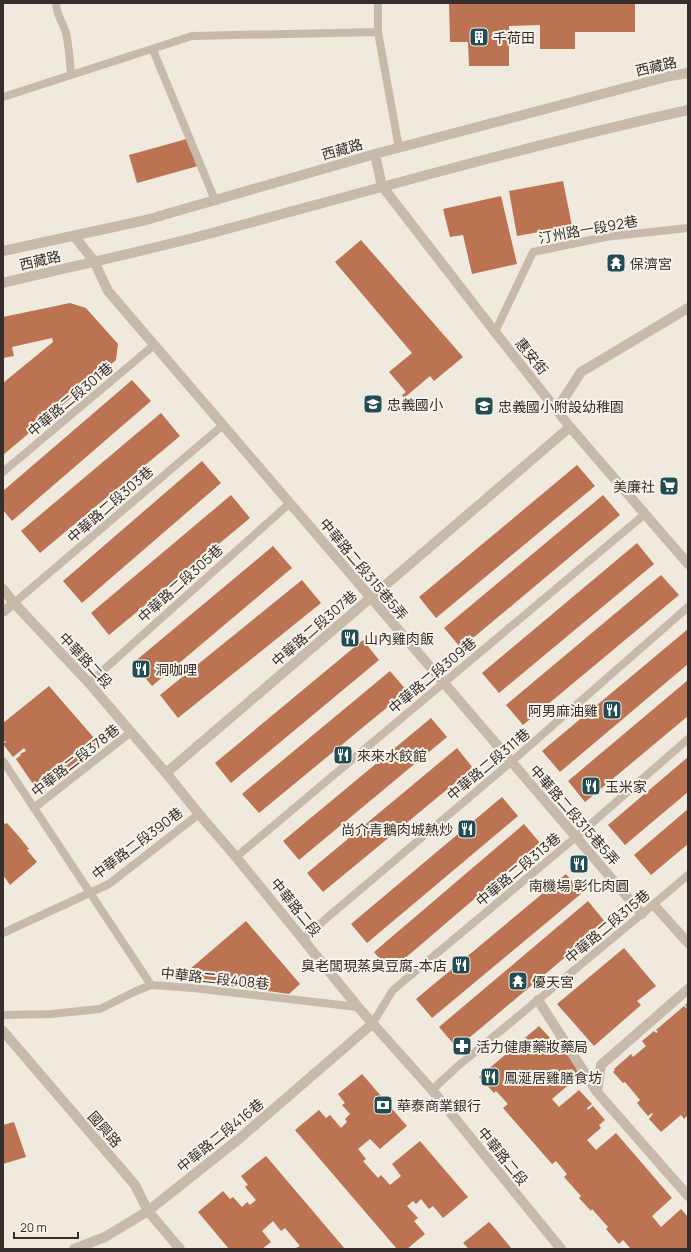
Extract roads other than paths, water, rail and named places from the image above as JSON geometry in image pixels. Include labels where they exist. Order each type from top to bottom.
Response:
[{"type":"street","name":"西藏路","points":[[3,251],[146,220],[375,154],[670,76],[688,73]]},
{"type":"street","name":"西藏路","points":[[3,282],[191,238],[496,156],[688,110]]},
{"type":"street","name":"惠安街","points":[[375,154],[382,186],[494,332],[570,427],[688,564]]},
{"type":"street","name":"中華路二段315巷5弄","points":[[74,236],[94,261],[108,291],[642,914]]},
{"type":"street","points":[[557,409],[581,372],[688,308]]},
{"type":"street","name":"中華路二段307巷","points":[[166,773],[570,427]]},
{"type":"street","name":"中華路二段","points":[[3,589],[14,603],[89,683],[166,773],[372,1024],[432,1090],[561,1249]]},
{"type":"street","points":[[3,612],[14,603]]},
{"type":"street","points":[[654,905],[688,943]]},
{"type":"street","points":[[597,1092],[601,1065],[688,989]]},
{"type":"street","points":[[538,1000],[597,1092],[688,1196]]},
{"type":"street","name":"中華路二段416巷","points":[[74,1249],[105,1237],[148,1211],[240,1138],[372,1024]]},
{"type":"street","name":"國興路","points":[[3,1032],[135,1185],[148,1211],[180,1249]]},
{"type":"lane","points":[[56,3],[56,10],[65,32],[70,56],[71,75]]},
{"type":"lane","points":[[378,3],[378,32],[399,148]]},
{"type":"lane","points":[[3,98],[192,36],[378,32]]},
{"type":"lane","points":[[153,50],[215,200]]},
{"type":"lane","name":"汀州路一段92巷","points":[[494,332],[533,252],[605,237],[688,228]]},
{"type":"lane","name":"中華路二段301巷","points":[[3,472],[154,345]]},
{"type":"lane","name":"中華路二段303巷","points":[[14,603],[223,425]]},
{"type":"lane","name":"中華路二段305巷","points":[[89,683],[290,503]]},
{"type":"lane","name":"中華路二段309巷","points":[[236,857],[646,514]]},
{"type":"lane","name":"中華路二段311巷","points":[[303,939],[512,762],[688,607]]},
{"type":"lane","name":"中華路二段378巷","points":[[34,808],[131,732]]},
{"type":"lane","name":"中華路二段313巷","points":[[372,1024],[393,990],[576,837],[688,739]]},
{"type":"lane","points":[[3,761],[151,985]]},
{"type":"lane","name":"中華路二段390巷","points":[[3,933],[109,884],[199,814]]},
{"type":"lane","name":"中華路二段315巷","points":[[432,1090],[458,1066],[654,905],[688,875]]},
{"type":"lane","name":"中華路二段408巷","points":[[3,1015],[52,1014],[100,1009],[151,985],[194,988],[358,1007]]},
{"type":"place","name":"千荷田","points":[[479,37]]},
{"type":"place","name":"保濟宮","points":[[616,263]]},
{"type":"place","name":"忠義國小","points":[[373,404]]},
{"type":"place","name":"忠義國小附設幼稚園","points":[[484,406]]},
{"type":"place","name":"美廉社","points":[[669,486]]},
{"type":"place","name":"山內雞肉飯","points":[[350,638]]},
{"type":"place","name":"洞咖哩","points":[[141,669]]},
{"type":"place","name":"阿男麻油雞","points":[[612,710]]},
{"type":"place","name":"來來水餃館","points":[[343,755]]},
{"type":"place","name":"玉米家","points":[[591,786]]},
{"type":"place","name":"尚介青鵝肉城熱炒","points":[[467,829]]},
{"type":"place","name":"南機場 彰化肉圓","points":[[579,864]]},
{"type":"place","name":"臭老闆現蒸臭豆腐-本店","points":[[461,965]]},
{"type":"place","name":"優天宮","points":[[518,981]]},
{"type":"place","name":"活力健康藥妝藥局","points":[[462,1046]]},
{"type":"place","name":"鳳涎居雞膳食坊","points":[[490,1077]]},
{"type":"place","name":"華泰商業銀行","points":[[383,1105]]}]
